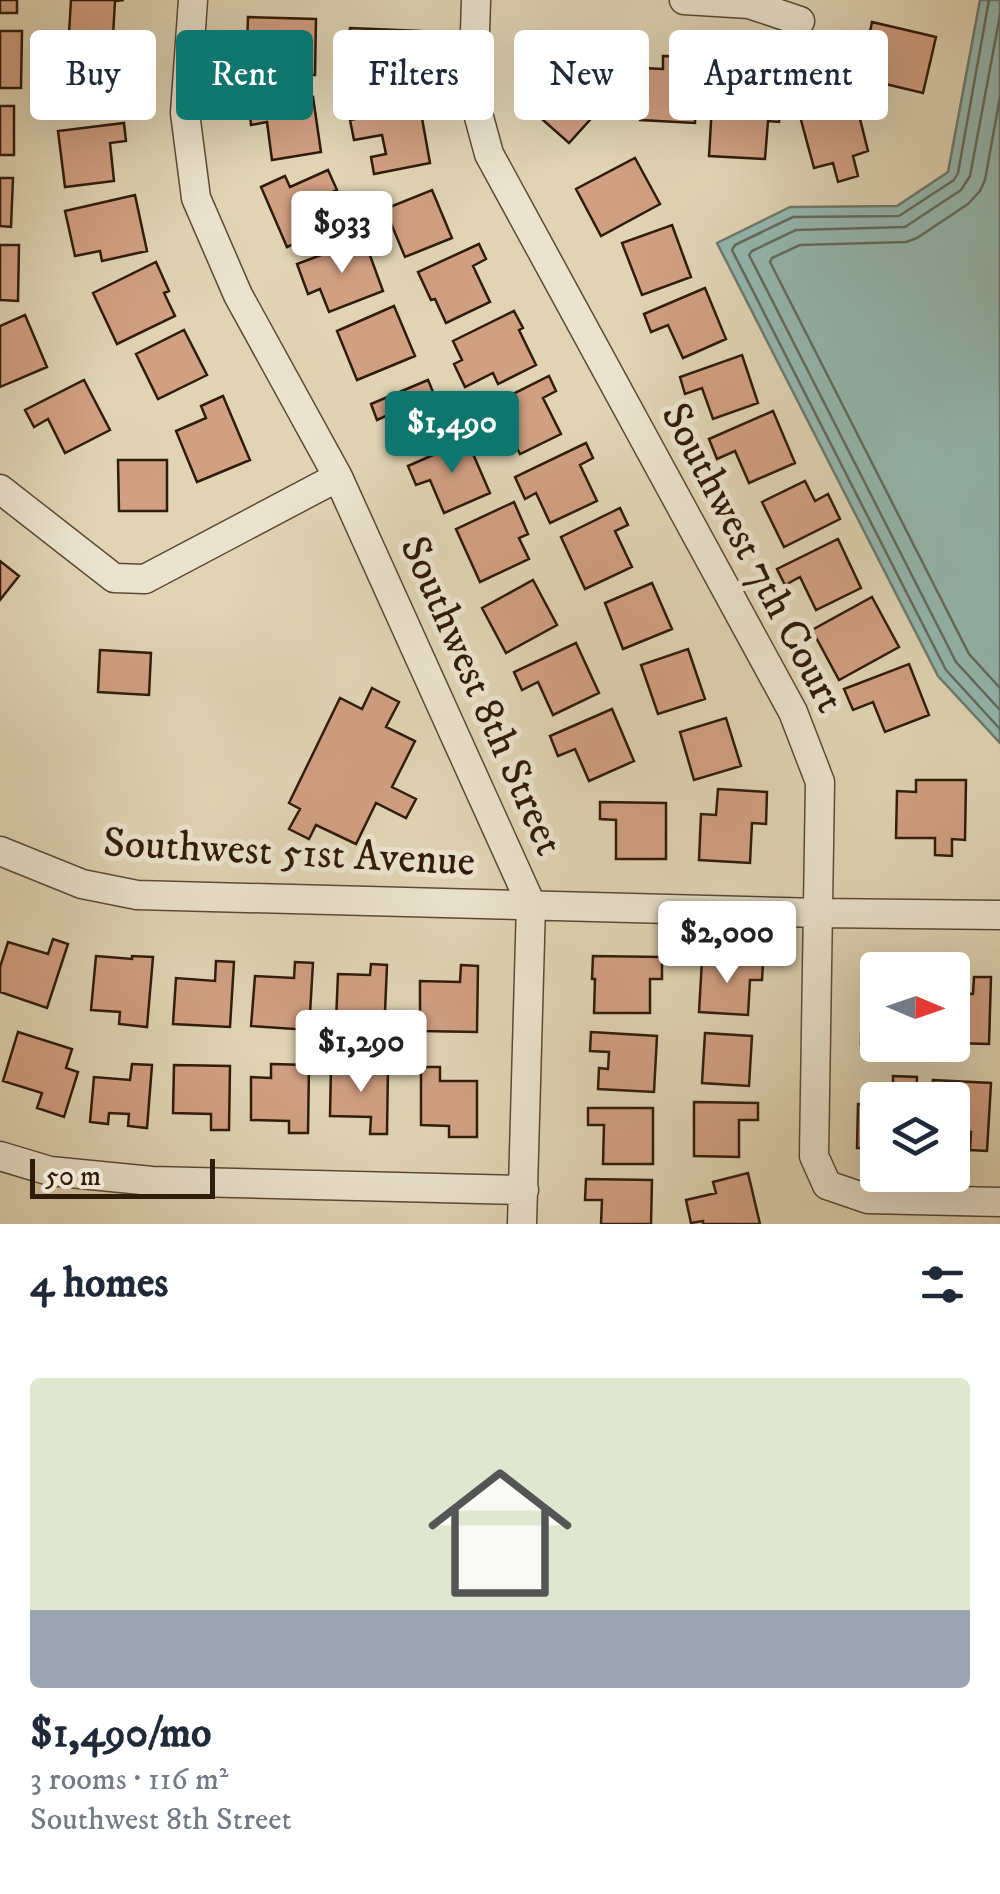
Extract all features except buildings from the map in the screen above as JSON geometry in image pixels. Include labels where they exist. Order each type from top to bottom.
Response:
[{"type":"street","name":"Southwest 8th Street","points":[[193,0],[186,113],[196,198],[238,295],[338,477],[531,904],[522,1224]]},
{"type":"street","name":"Southwest 7th Court","points":[[476,0],[473,95],[489,154],[793,712],[820,782],[814,1156],[826,1186],[868,1199],[1000,1202]]},
{"type":"street","points":[[684,0],[749,4],[800,21]]},
{"type":"street","points":[[0,489],[114,578],[144,579],[338,477]]},
{"type":"street","name":"Southwest 51st Avenue","points":[[1,853],[82,884],[137,895],[1000,915]]},
{"type":"street","points":[[0,1156],[50,1171],[152,1181],[524,1190]]},
{"type":"water","points":[[980,0],[1000,0],[1000,743],[938,676],[717,243],[790,207],[897,206],[948,172]]}]
